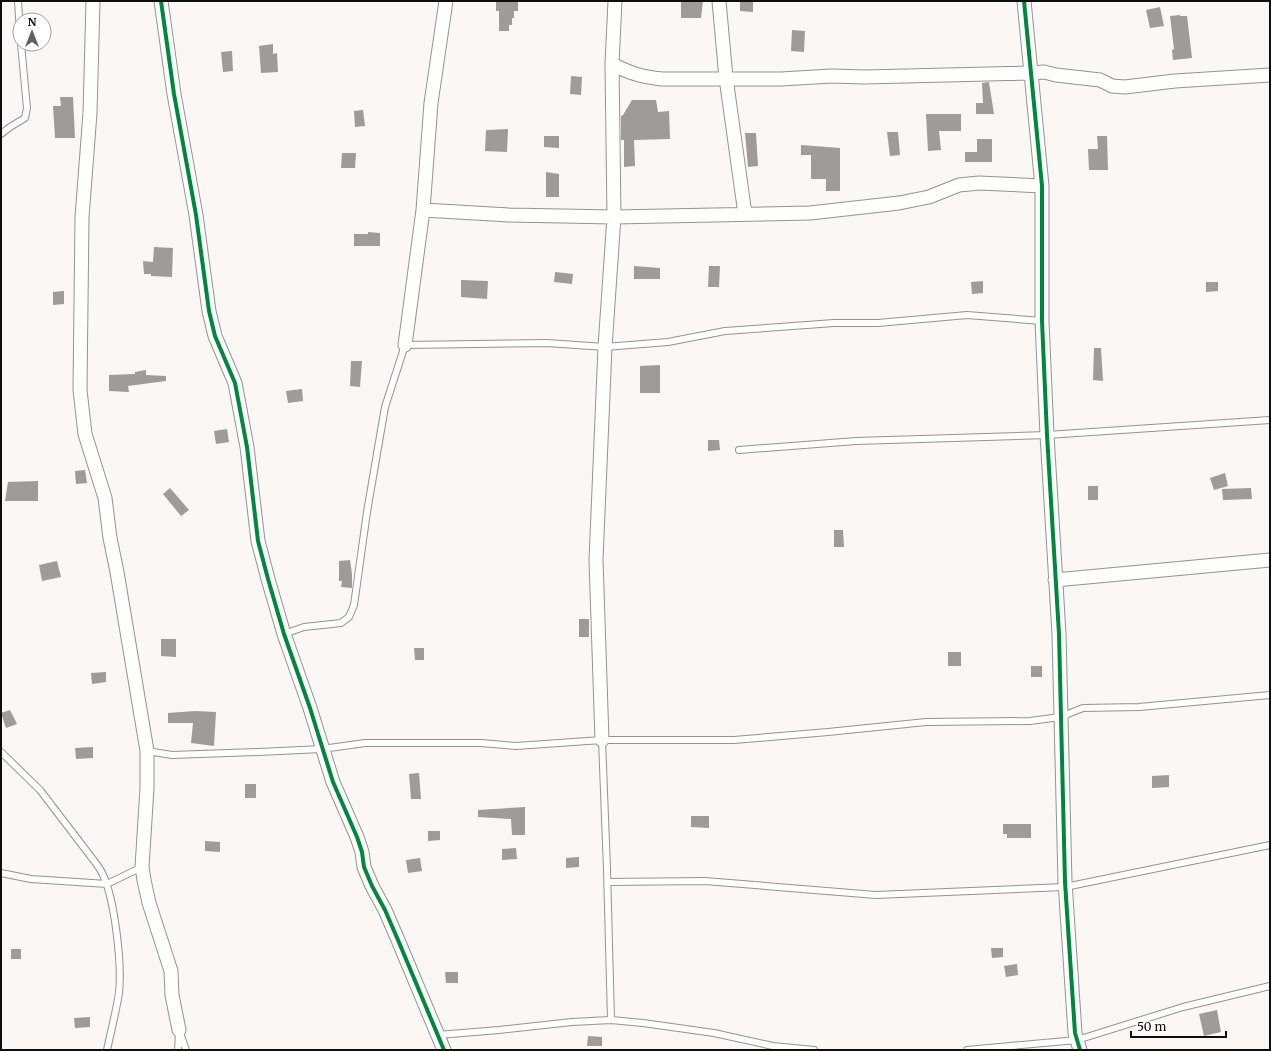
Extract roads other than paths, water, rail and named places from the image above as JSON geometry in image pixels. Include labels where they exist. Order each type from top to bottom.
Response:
[{"type":"street","points":[[93,1],[90,113],[82,217],[80,390],[85,434],[105,498],[110,538],[147,751],[147,788],[142,867],[144,880],[149,903],[171,971],[172,995],[180,1030]]},
{"type":"street","points":[[161,1],[176,102],[196,215],[209,312],[215,336],[235,383],[247,447],[258,541],[284,634],[310,708],[333,782],[357,837],[364,867],[398,940],[444,1050]]},
{"type":"street","points":[[405,345],[423,210],[431,103],[446,1]]},
{"type":"street","points":[[602,740],[596,560],[605,347],[614,217],[612,64],[615,1]]},
{"type":"street","points":[[719,1],[726,78],[745,214]]},
{"type":"street","points":[[1024,1],[1042,186],[1042,321],[1059,634],[1065,887],[1075,1033],[1078,1045]]},
{"type":"street","points":[[612,64],[626,72],[644,77],[662,79],[781,79],[832,76],[865,77],[1044,72],[1056,75],[1100,80],[1112,86],[1125,87],[1175,81],[1270,75]]},
{"type":"street","points":[[423,210],[509,215],[614,217],[810,212],[899,203],[929,197],[959,186],[979,183],[1042,186]]},
{"type":"street","points":[[1055,580],[1270,560]]},
{"type":"lane","points":[[18,1],[19,12]]},
{"type":"lane","points":[[1,134],[25,118],[27,108],[22,52]]},
{"type":"lane","points":[[284,634],[304,627],[341,623],[349,617],[354,605],[385,408],[405,345],[547,343],[605,347],[668,342],[725,331],[834,323],[878,323],[967,316],[1042,321]]},
{"type":"lane","points":[[739,450],[856,441],[1047,435],[1270,420]]},
{"type":"lane","points":[[147,751],[172,755],[259,752],[322,748],[366,743],[481,743],[516,746],[602,740],[734,740],[835,732],[926,722],[1030,722],[1060,717],[1082,708],[1139,707],[1270,695]]},
{"type":"lane","points":[[602,740],[608,882],[611,1020]]},
{"type":"lane","points":[[1,752],[40,790],[103,873],[107,884],[112,906],[119,958],[119,992],[107,1050]]},
{"type":"lane","points":[[608,882],[705,881],[876,895],[1065,887],[1270,845]]},
{"type":"lane","points":[[1,873],[31,879],[107,884],[142,867]]},
{"type":"lane","points":[[967,1050],[1078,1045],[1183,1007],[1270,986]]},
{"type":"lane","points":[[438,1035],[572,1022],[611,1020],[714,1032],[772,1046],[811,1050]]},
{"type":"lane","points":[[178,1050],[180,1030]]},
{"type":"lane","points":[[180,1030],[186,1050]]}]
